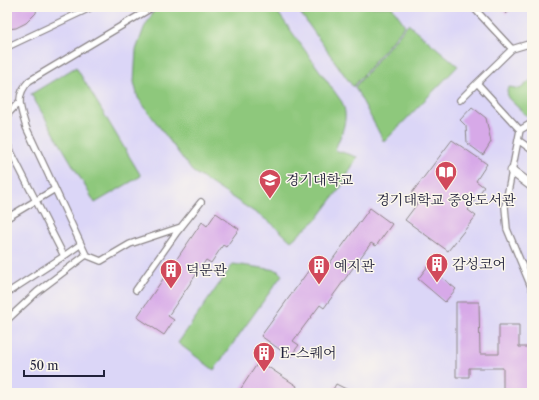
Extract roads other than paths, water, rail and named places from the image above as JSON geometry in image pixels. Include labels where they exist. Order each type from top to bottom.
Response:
[{"type":"street","points":[[512,171],[532,186]]},
{"type":"lane","points":[[7,47],[92,7]]},
{"type":"lane","points":[[153,7],[29,81],[20,93],[20,101],[26,127],[86,255],[101,261],[130,244],[181,227]]},
{"type":"lane","points":[[473,7],[512,49]]},
{"type":"lane","points":[[460,100],[512,49],[532,43]]},
{"type":"lane","points":[[478,83],[520,130]]},
{"type":"lane","points":[[7,115],[20,101]]},
{"type":"lane","points":[[532,123],[520,130],[506,207],[507,229],[532,289]]},
{"type":"lane","points":[[518,140],[532,150]]},
{"type":"lane","points":[[7,144],[64,256]]},
{"type":"lane","points":[[7,218],[55,189]]},
{"type":"lane","points":[[136,290],[181,227],[201,202]]},
{"type":"lane","points":[[7,293],[81,244]]},
{"type":"lane","points":[[7,320],[37,292],[86,255]]},
{"type":"place","name":"경기대학교 중앙도서관","points":[[446,192]]},
{"type":"place","name":"경기대학교","points":[[270,200]]},
{"type":"place","name":"감성코어","points":[[437,284]]},
{"type":"place","name":"예지관","points":[[319,286]]},
{"type":"place","name":"덕문관","points":[[171,290]]},
{"type":"place","name":"E-스퀘어","points":[[264,372]]}]
